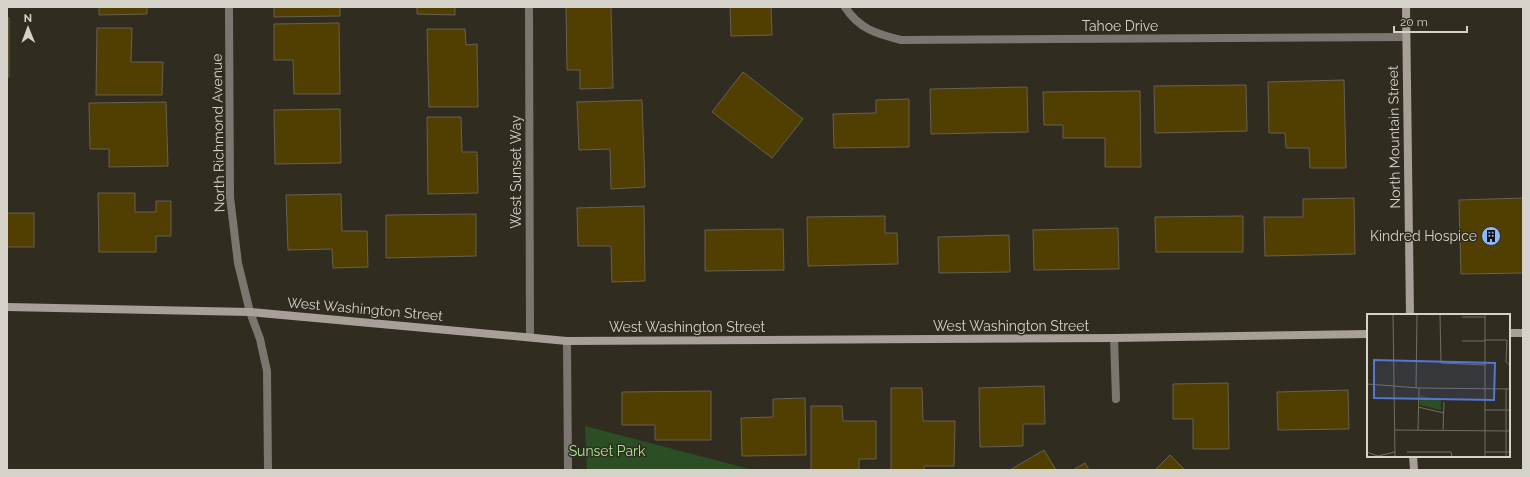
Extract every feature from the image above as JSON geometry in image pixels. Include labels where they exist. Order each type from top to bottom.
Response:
[{"type":"street","name":"North Richmond Avenue","points":[[229,7],[230,197],[238,263],[250,312],[260,339],[267,371],[268,470]]},
{"type":"street","name":"West Sunset Way","points":[[529,7],[530,336]]},
{"type":"street","name":"Tahoe Drive","points":[[845,7],[853,20],[875,33],[901,40],[1406,37]]},
{"type":"street","name":"North Mountain Street","points":[[1406,7],[1410,314]]},
{"type":"street","name":"West Washington Street","points":[[7,307],[250,312],[530,336],[567,341],[1114,338],[1367,334]]},
{"type":"street","points":[[1510,333],[1523,333]]},
{"type":"street","points":[[1114,338],[1116,398]]},
{"type":"street","points":[[567,341],[568,470]]},
{"type":"street","points":[[1413,457],[1414,470]]},
{"type":"green space","name":"Sunset Park","points":[[585,426],[753,470],[587,470]]},
{"type":"building","points":[[99,7],[147,7],[147,14],[99,15]]},
{"type":"building","points":[[274,7],[340,7],[340,16],[274,17]]},
{"type":"building","points":[[417,7],[455,7],[455,15],[417,14]]},
{"type":"building","points":[[566,7],[611,7],[613,88],[580,89],[580,70],[567,70]]},
{"type":"building","points":[[730,7],[771,7],[772,35],[731,36]]},
{"type":"building","points":[[7,18],[9,18],[9,77],[7,77]]},
{"type":"building","points":[[339,23],[340,94],[294,94],[293,60],[274,60],[274,24]]},
{"type":"building","points":[[97,28],[132,28],[131,62],[163,62],[162,95],[96,95]]},
{"type":"building","points":[[427,29],[465,29],[466,45],[477,44],[478,107],[429,107]]},
{"type":"building","points":[[743,72],[803,119],[772,158],[712,112]]},
{"type":"building","points":[[1344,80],[1346,168],[1310,168],[1309,148],[1286,148],[1285,133],[1269,133],[1268,82]]},
{"type":"building","points":[[1246,85],[1247,131],[1155,133],[1154,86]]},
{"type":"building","points":[[1027,87],[1028,132],[931,134],[930,89]]},
{"type":"building","points":[[1140,91],[1141,167],[1105,167],[1105,138],[1063,138],[1063,125],[1044,125],[1043,92]]},
{"type":"building","points":[[909,99],[909,147],[834,148],[833,114],[876,113],[876,100]]},
{"type":"building","points":[[642,100],[645,187],[611,189],[610,149],[579,150],[577,102]]},
{"type":"building","points":[[166,102],[168,166],[109,167],[109,149],[90,149],[89,103]]},
{"type":"building","points":[[340,109],[341,163],[275,164],[274,110]]},
{"type":"building","points":[[427,117],[461,117],[462,152],[477,152],[478,193],[428,194]]},
{"type":"building","points":[[98,193],[135,193],[135,212],[156,212],[156,201],[171,201],[171,236],[156,236],[156,252],[99,252]]},
{"type":"building","points":[[341,194],[342,231],[367,231],[368,267],[333,268],[332,249],[288,250],[286,195]]},
{"type":"building","points":[[1354,198],[1355,254],[1265,256],[1264,217],[1303,217],[1303,199]]},
{"type":"building","name":"Kindred Hospice","points":[[1523,198],[1523,273],[1461,274],[1459,200]]},
{"type":"building","points":[[644,206],[645,281],[612,282],[611,246],[578,246],[577,208]]},
{"type":"building","points":[[7,213],[34,213],[34,247],[7,247]]},
{"type":"building","points":[[476,214],[476,256],[386,258],[386,215]]},
{"type":"building","points":[[885,216],[885,233],[897,233],[898,264],[808,266],[807,217]]},
{"type":"building","points":[[1243,216],[1243,252],[1156,252],[1155,217]]},
{"type":"building","points":[[1118,228],[1119,269],[1034,270],[1033,230]]},
{"type":"building","points":[[783,229],[784,270],[705,271],[705,230]]},
{"type":"building","points":[[1009,235],[1010,272],[939,273],[938,237]]},
{"type":"building","points":[[1228,383],[1229,449],[1193,449],[1193,419],[1173,419],[1173,384]]},
{"type":"building","points":[[1044,386],[1045,424],[1023,424],[1023,446],[980,447],[979,388]]},
{"type":"building","points":[[891,388],[922,388],[923,421],[955,421],[954,466],[924,466],[924,470],[891,470]]},
{"type":"building","points":[[1348,390],[1349,429],[1278,430],[1277,392]]},
{"type":"building","points":[[711,391],[711,440],[655,440],[655,425],[622,425],[622,392]]},
{"type":"building","points":[[805,398],[806,455],[742,456],[741,418],[773,417],[773,399]]},
{"type":"building","points":[[811,406],[842,406],[843,421],[876,421],[876,459],[859,459],[859,470],[811,470]]},
{"type":"building","points":[[1044,450],[1056,470],[1010,470]]},
{"type":"building","points":[[1170,455],[1185,470],[1155,470]]},
{"type":"building","points":[[1085,463],[1089,470],[1073,470]]},
{"type":"place","name":"Kindred Hospice","points":[[1491,236]]}]
